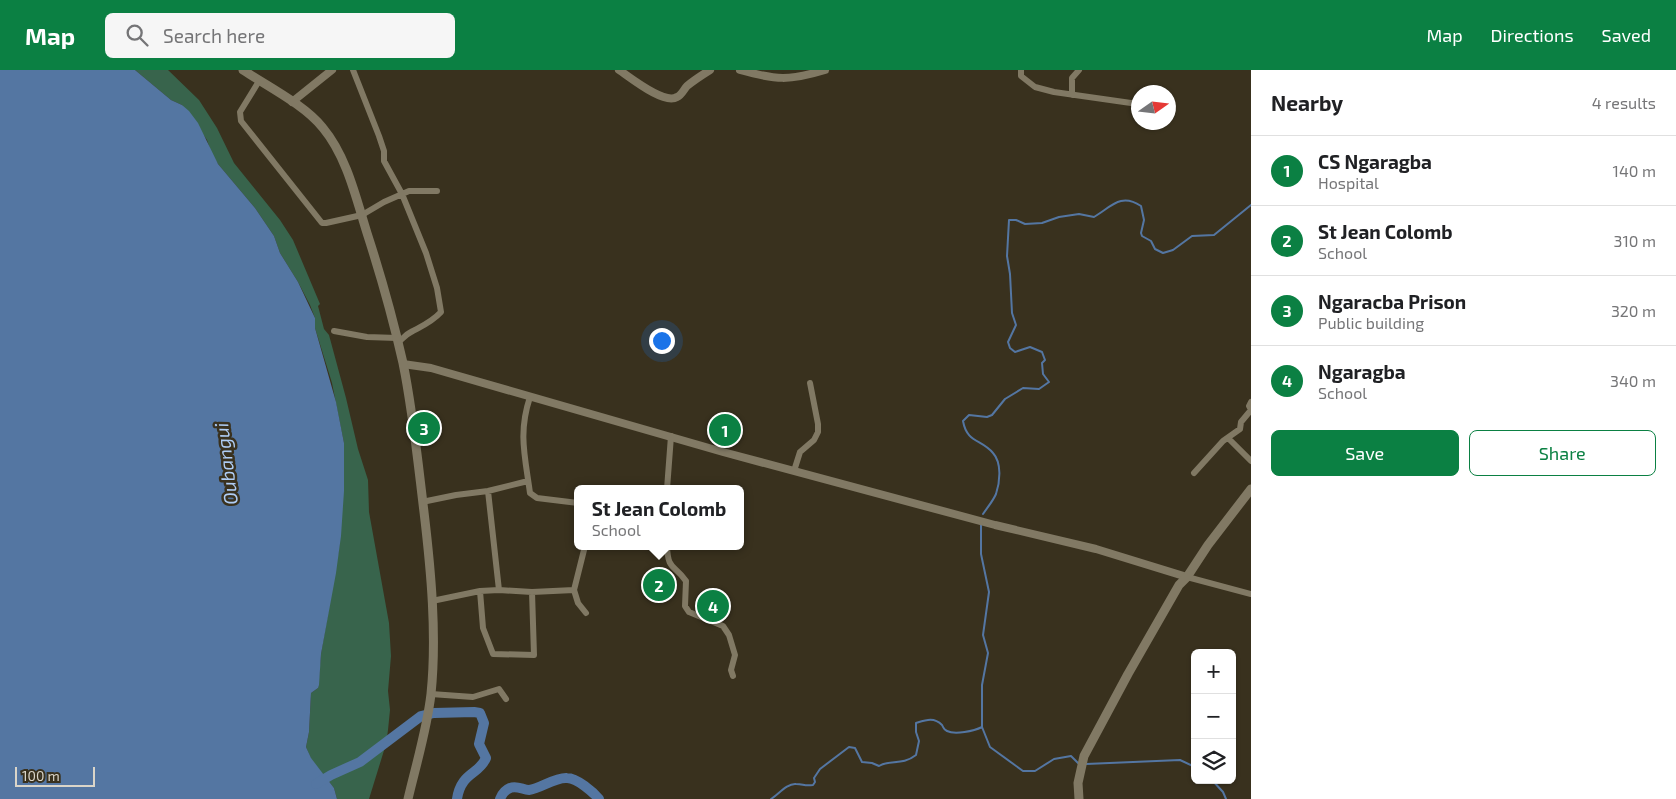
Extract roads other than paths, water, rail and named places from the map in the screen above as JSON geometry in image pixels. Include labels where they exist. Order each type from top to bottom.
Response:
[{"type":"main road","points":[[243,70],[314,118],[331,138],[339,153],[362,215],[388,301],[403,364],[422,502],[432,601],[431,696],[408,799]]},
{"type":"main road","points":[[1079,799],[1078,783],[1084,756],[1179,585],[1187,577],[1208,545],[1251,489]]},
{"type":"street","points":[[292,102],[332,70]]},
{"type":"street","points":[[334,331],[367,337],[403,340],[408,333],[430,323],[441,312],[437,288],[426,253],[402,194],[384,160],[384,151],[379,136],[354,70]]},
{"type":"street","points":[[619,70],[655,94],[668,100],[675,99],[687,86],[710,70]]},
{"type":"street","points":[[740,70],[768,78],[790,79],[825,70]]},
{"type":"street","points":[[1021,70],[1021,76],[1036,87],[1072,95],[1131,103]]},
{"type":"street","points":[[1072,95],[1072,78],[1079,70]]},
{"type":"street","points":[[259,81],[240,112],[241,121],[322,223],[326,224],[362,215],[402,194],[418,190],[437,191]]},
{"type":"street","points":[[403,364],[431,368],[794,471],[1096,550],[1251,594]]},
{"type":"street","points":[[794,471],[800,452],[814,440],[818,432],[810,383]]},
{"type":"street","points":[[530,397],[524,414],[523,445],[530,493],[537,498],[574,503]]},
{"type":"street","points":[[1194,473],[1223,441],[1240,429],[1241,422],[1250,410],[1251,402]]},
{"type":"street","points":[[667,485],[671,436]]},
{"type":"street","points":[[1228,438],[1251,461]]},
{"type":"street","points":[[422,502],[488,491],[528,481]]},
{"type":"street","points":[[488,491],[499,590]]},
{"type":"street","points":[[584,550],[574,590],[578,603],[586,613]]},
{"type":"street","points":[[667,550],[670,564],[686,581],[685,606],[689,612],[723,626],[729,636],[735,655],[731,670],[733,676]]},
{"type":"street","points":[[432,601],[480,591],[532,592],[574,590]]},
{"type":"street","points":[[480,591],[483,628],[493,654],[534,656],[532,592]]},
{"type":"street","points":[[431,696],[473,697],[499,689],[506,699]]},
{"type":"water","name":"Oubangui","points":[[0,70],[135,70],[171,100],[182,105],[198,123],[218,164],[255,208],[274,236],[280,253],[298,282],[315,318],[315,328],[336,402],[344,443],[344,491],[336,573],[321,654],[319,685],[311,693],[309,732],[306,747],[311,758],[334,788],[337,799],[0,799]]},
{"type":"waterway","points":[[983,514],[996,494],[999,478],[998,462],[993,453],[971,437],[963,421],[969,415],[987,417],[992,415],[1005,399],[1023,388],[1039,389],[1049,382],[1043,374],[1042,363],[1045,360],[1042,352],[1030,347],[1015,352],[1010,348],[1008,342],[1016,325],[1012,313],[1007,256],[1009,220],[1016,220],[1025,224],[1042,223],[1059,217],[1079,214],[1094,217],[1117,202],[1134,202],[1141,206],[1144,220],[1142,236],[1151,241],[1155,249],[1163,253],[1173,250],[1192,236],[1214,235],[1251,205]]},
{"type":"waterway","points":[[771,799],[793,784],[813,785],[815,782],[814,778],[820,769],[849,747],[855,748],[862,762],[879,766],[911,758],[916,755],[919,741],[916,723],[933,720],[939,722],[944,729],[955,733],[982,727],[982,685],[988,653],[983,635],[989,592],[981,554],[981,524]]},
{"type":"waterway","points":[[316,784],[360,762],[421,716],[434,713],[480,713],[484,723],[479,744],[486,758],[483,764],[462,784],[457,799]]},
{"type":"waterway","points":[[982,727],[990,747],[1023,771],[1035,771],[1054,759],[1071,756],[1078,763]]},
{"type":"waterway","points":[[1086,764],[1180,760],[1191,765]]},
{"type":"waterway","points":[[500,799],[504,792],[510,788],[515,787],[529,790],[562,778],[580,783],[599,799]]},
{"type":"waterway","points":[[1216,784],[1223,792],[1226,799]]},
{"type":"place","name":"Ngaracba Prison","points":[[424,428]]},
{"type":"place","name":"CS Ngaragba","points":[[725,430]]},
{"type":"place","name":"St Jean Colomb","points":[[659,585]]},
{"type":"place","name":"Ngaragba","points":[[713,606]]}]
